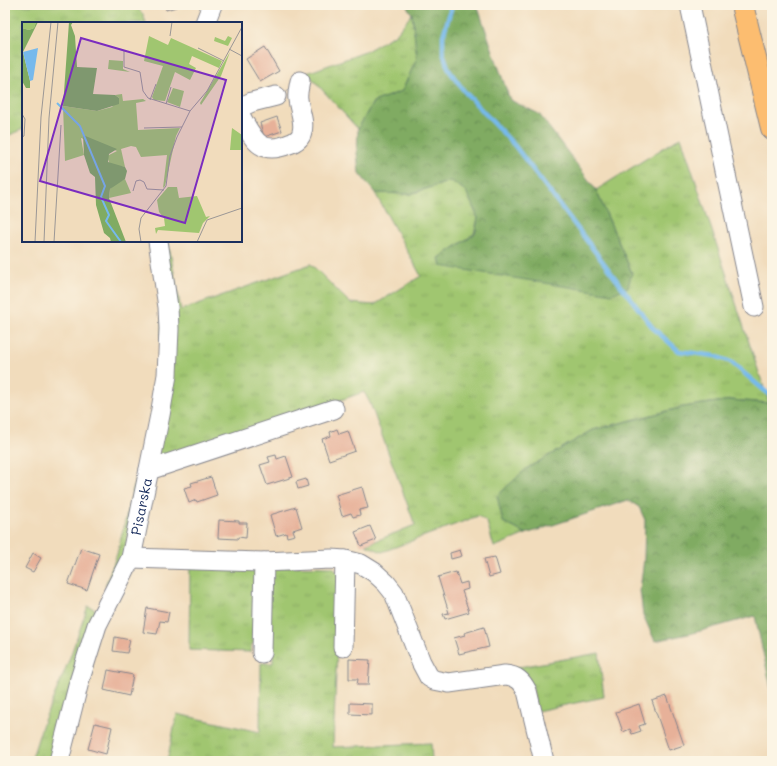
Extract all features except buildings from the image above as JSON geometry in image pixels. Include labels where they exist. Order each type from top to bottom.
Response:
[{"type":"highway","points":[[742,5],[772,128]]},
{"type":"street","points":[[205,22],[212,5]]},
{"type":"street","points":[[690,5],[754,307]]},
{"type":"street","points":[[242,119],[258,143],[265,148],[273,149],[296,141],[302,134],[303,126],[298,98],[300,81]]},
{"type":"street","points":[[242,107],[252,102],[276,96]]},
{"type":"street","name":"Pisarska","points":[[59,761],[79,682],[97,625],[131,558],[160,414],[166,375],[169,329],[168,307],[158,242]]},
{"type":"street","points":[[149,470],[334,410]]},
{"type":"street","points":[[131,558],[264,562],[331,559],[345,560],[361,564],[374,572],[394,593],[421,662],[429,676],[434,680],[448,683],[505,675],[513,676],[524,684],[544,761]]},
{"type":"street","points":[[343,647],[345,560]]},
{"type":"street","points":[[262,653],[264,562]]},
{"type":"green space","points":[[5,5],[134,5],[143,14],[146,22],[22,22],[22,129],[5,137]]},
{"type":"green space","points":[[406,5],[477,5],[510,100],[539,114],[596,190],[632,273],[628,287],[612,294],[441,266],[439,258],[475,234],[478,218],[466,191],[451,181],[410,194],[375,193],[359,173],[357,153],[358,129],[373,102],[402,91],[417,58],[412,14]]},
{"type":"green space","points":[[412,14],[417,58],[402,91],[373,102],[358,129],[307,73],[365,52],[396,34]]},
{"type":"green space","points":[[681,137],[769,403],[731,400],[683,407],[593,430],[526,469],[503,522],[526,534],[494,547],[487,522],[478,516],[382,552],[366,545],[415,525],[370,403],[364,392],[159,463],[163,242],[168,242],[181,310],[311,264],[350,303],[374,305],[421,276],[375,193],[410,194],[451,181],[466,191],[478,218],[474,234],[439,258],[632,273],[596,190]]},
{"type":"green space","points":[[731,400],[769,403],[772,414],[772,693],[755,616],[693,633],[655,641],[643,615],[640,590],[644,559],[645,520],[639,507],[628,500],[526,534],[503,522],[497,496],[526,469],[593,430],[683,407]]},
{"type":"green space","points":[[141,480],[121,568],[105,586],[117,554],[135,481]]},
{"type":"green space","points":[[276,566],[333,567],[340,575],[333,747],[431,743],[432,761],[167,761],[177,714],[260,732],[261,663],[273,663],[273,647],[268,640],[270,574]]},
{"type":"green space","points":[[190,567],[252,567],[258,573],[256,640],[251,646],[251,652],[189,650]]},
{"type":"green space","points":[[88,606],[96,610],[53,761],[31,761],[43,723],[69,660]]},
{"type":"green space","points":[[599,653],[604,697],[537,711],[532,685],[484,671],[525,666]]},
{"type":"waterway","points":[[448,5],[451,9],[443,36],[443,53],[449,70],[464,91],[515,146],[653,328],[679,351],[715,356],[731,362],[772,397]]}]
